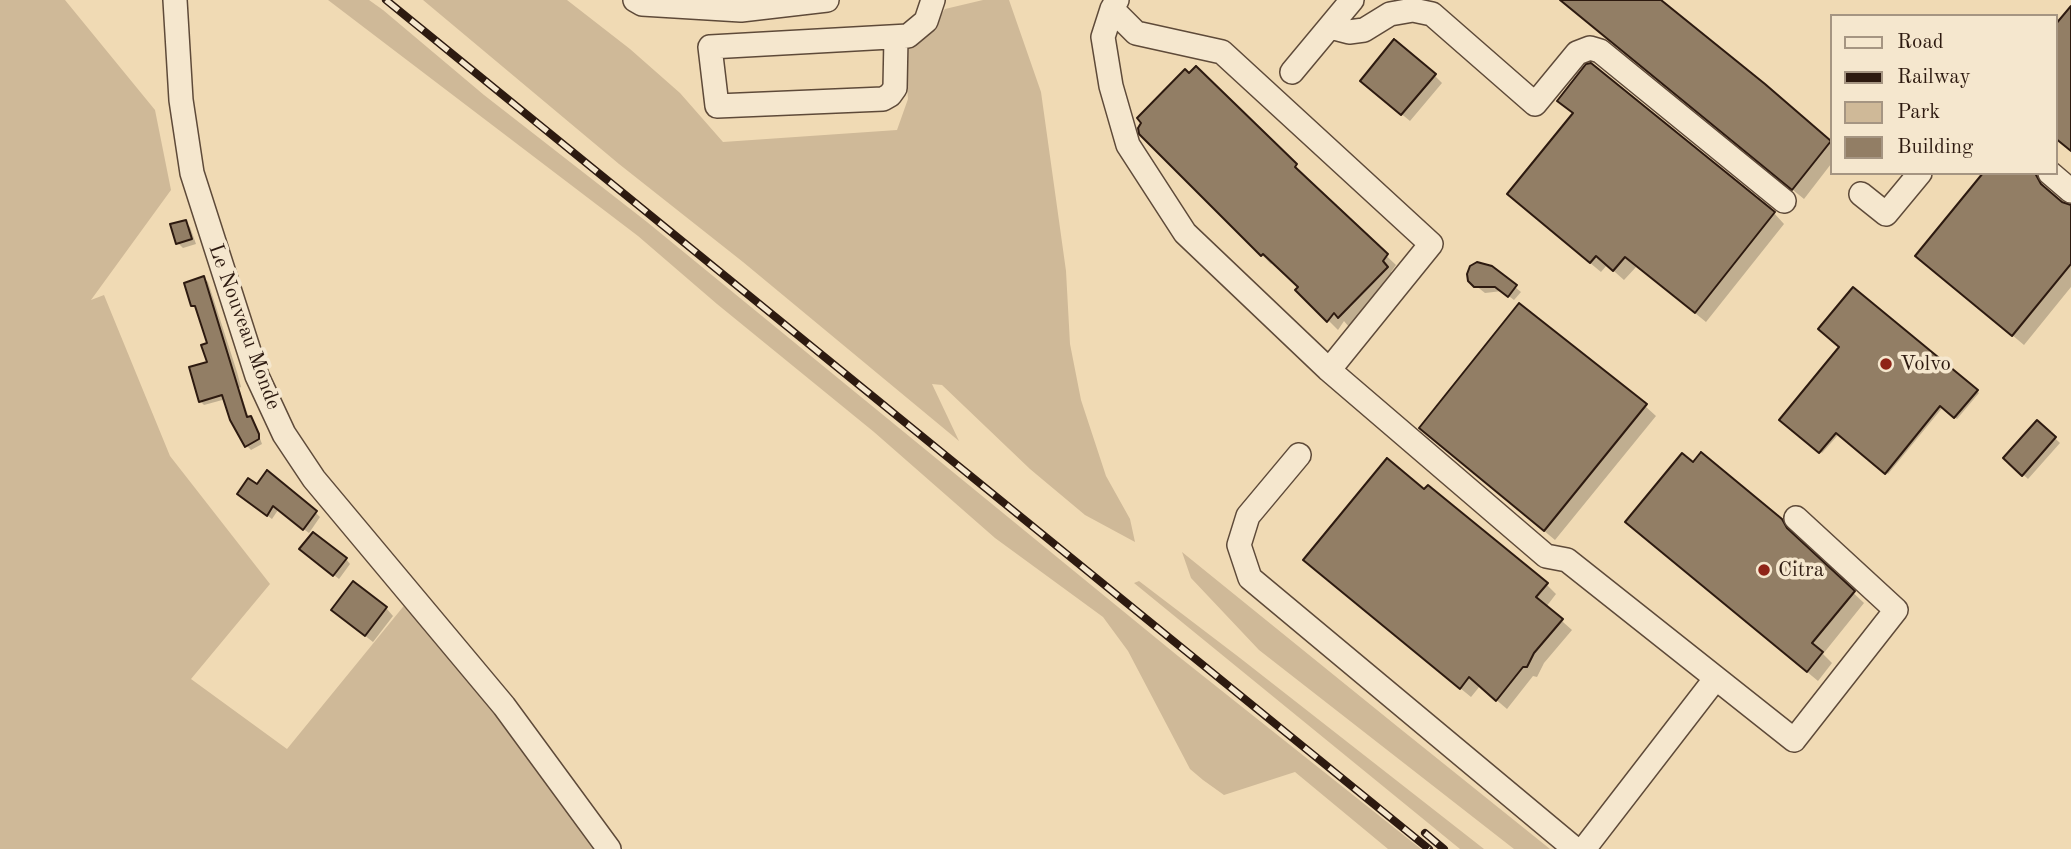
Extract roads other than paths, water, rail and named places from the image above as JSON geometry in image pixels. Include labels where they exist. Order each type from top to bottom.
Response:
[{"type":"street","name":"Le Nouveau Monde","points":[[174,0],[181,100],[192,173],[257,376],[284,434],[314,479],[471,664],[609,849]]},
{"type":"street","points":[[635,0],[642,4],[741,10],[827,0]]},
{"type":"street","points":[[896,38],[895,88],[883,99],[717,106],[710,47],[908,36],[919,28],[930,12],[933,0]]},
{"type":"street","points":[[1292,72],[1352,0]]},
{"type":"street","points":[[1114,4],[1136,33],[1222,52],[1431,244],[1329,370]]},
{"type":"street","points":[[1114,4],[1103,37],[1111,86],[1128,145],[1185,233],[1329,370],[1546,556],[1567,560],[1794,740],[1896,610],[1796,518]]},
{"type":"street","points":[[1330,27],[1349,32],[1364,30],[1390,14],[1413,10],[1432,14],[1535,104],[1577,53],[1590,48],[1600,51],[1784,201]]},
{"type":"street","points":[[1861,194],[1886,214],[1918,175]]},
{"type":"street","points":[[2052,175],[2071,191]]},
{"type":"street","points":[[1298,455],[1248,516],[1239,545],[1250,578],[1575,849]]},
{"type":"street","points":[[1584,849],[1716,678]]},
{"type":"railway","points":[[386,0],[1429,849]]},
{"type":"railway","points":[[1425,833],[1444,849]]},
{"type":"place","name":"Volvo","points":[[1886,364]]},
{"type":"place","name":"Citra","points":[[1764,570]]}]
